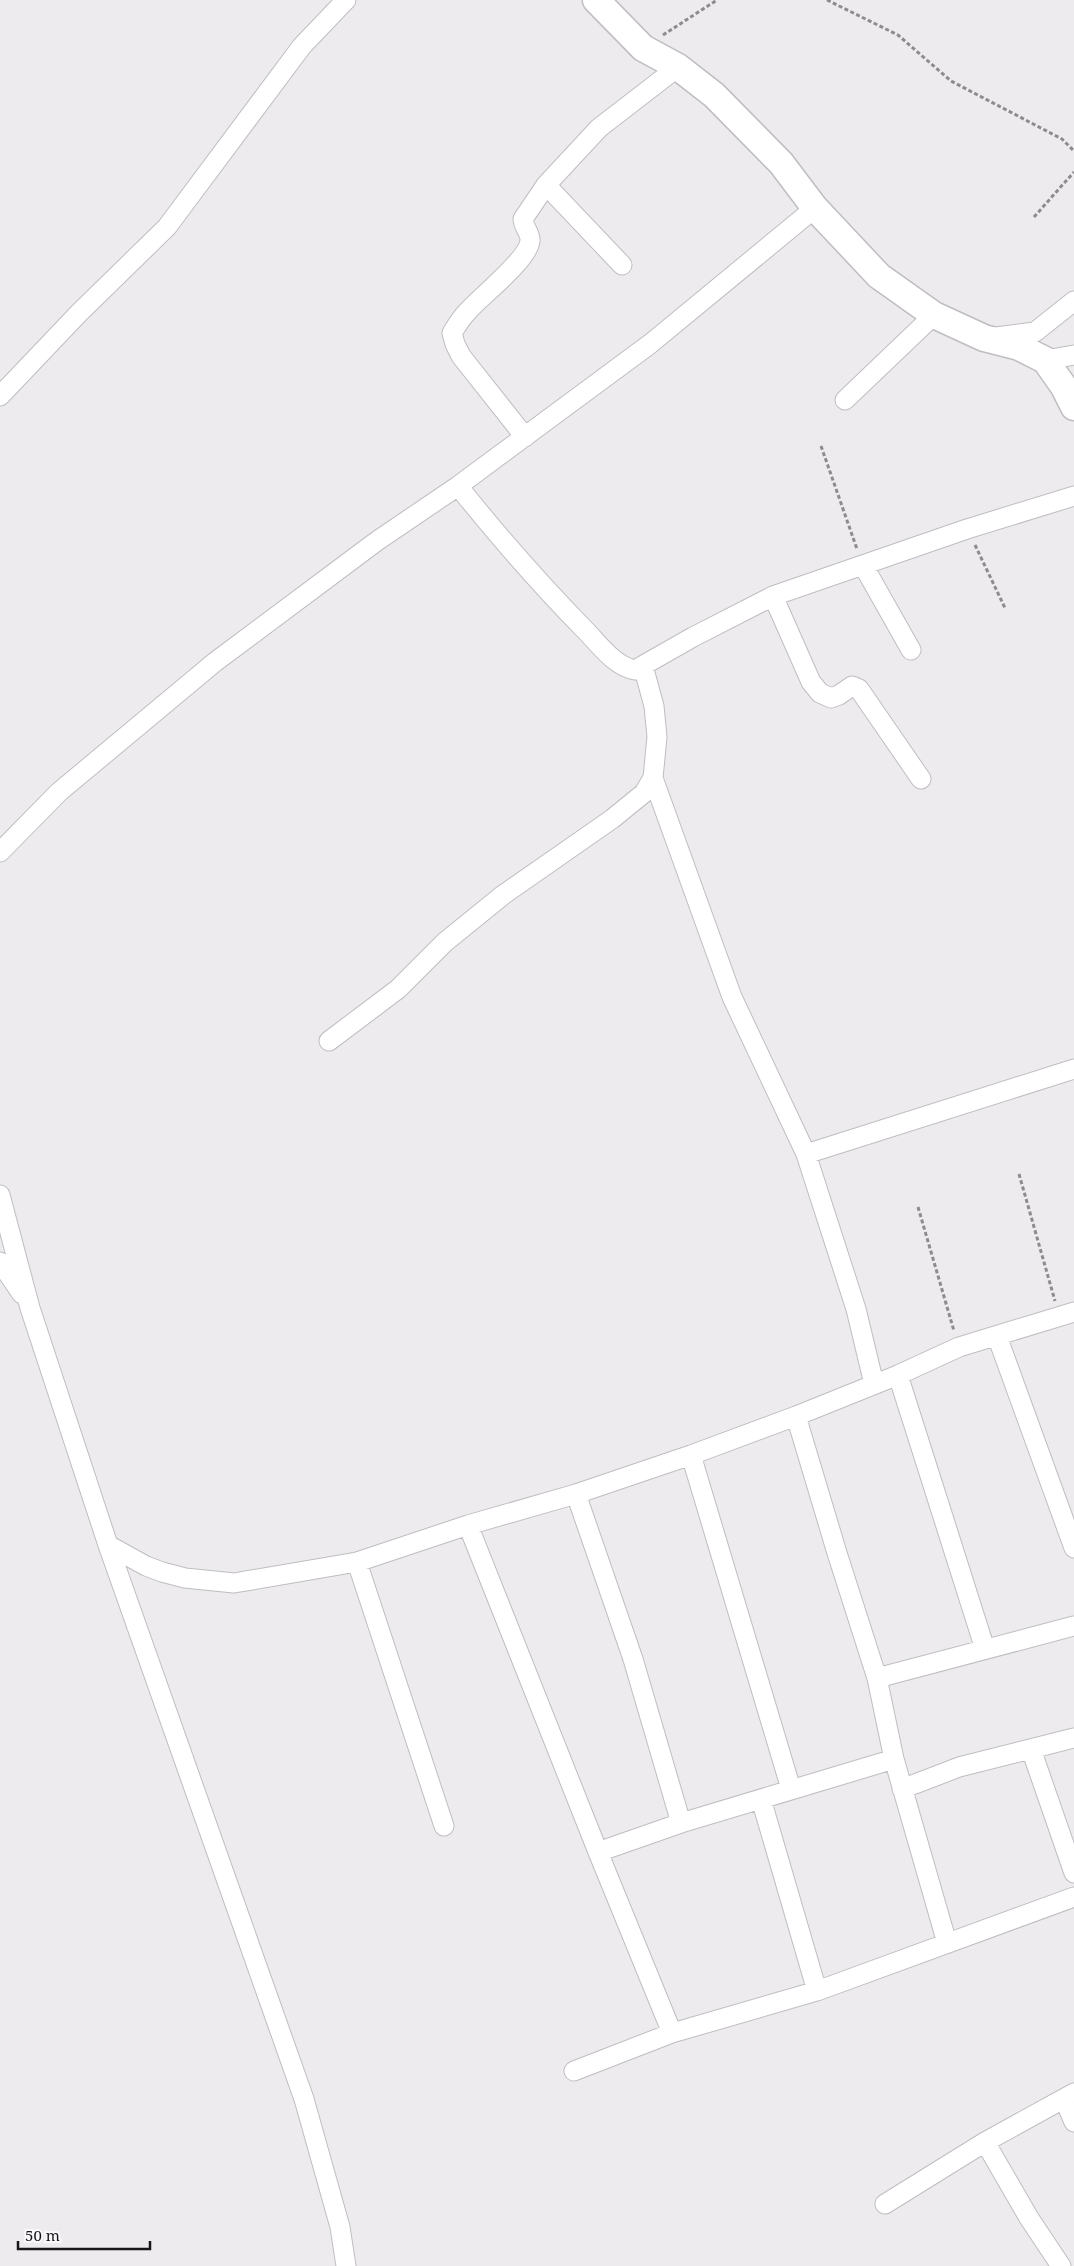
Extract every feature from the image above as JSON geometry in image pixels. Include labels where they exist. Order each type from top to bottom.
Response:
[{"type":"street","points":[[0,396],[79,313],[168,227],[302,46],[346,0]]},
{"type":"street","points":[[596,0],[643,48],[678,67],[714,94],[781,163],[815,208],[880,276],[934,315],[984,338],[1019,347],[1045,360],[1064,387],[1074,407]]},
{"type":"street","points":[[525,437],[461,356],[452,333],[459,320],[504,278],[528,247],[530,236],[523,224],[523,219],[546,185],[599,128],[678,67]]},
{"type":"street","points":[[546,185],[622,265]]},
{"type":"street","points":[[0,852],[59,792],[215,662],[377,540],[458,486],[650,344],[815,208]]},
{"type":"street","points":[[984,338],[1035,332],[1074,301]]},
{"type":"street","points":[[845,400],[934,315]]},
{"type":"street","points":[[1045,360],[1074,355]]},
{"type":"street","points":[[458,486],[559,604],[616,661],[627,668],[635,670],[693,637],[774,596],[967,529],[1074,496]]},
{"type":"street","points":[[862,565],[911,650]]},
{"type":"street","points":[[774,596],[811,682],[820,693],[831,698],[852,686],[859,689],[921,779]]},
{"type":"street","points":[[329,1041],[398,988],[445,942],[503,895],[612,819],[644,794],[653,778],[657,737],[654,706],[644,666]]},
{"type":"street","points":[[653,778],[732,997],[806,1154],[856,1309],[874,1384]]},
{"type":"street","points":[[806,1154],[1074,1069]]},
{"type":"street","points":[[0,1195],[30,1308],[108,1545],[304,2099],[340,2227],[346,2266]]},
{"type":"street","points":[[0,1262],[30,1308]]},
{"type":"street","points":[[108,1545],[146,1566],[162,1572],[185,1578],[234,1583],[357,1562],[468,1525],[576,1494],[691,1455],[898,1375],[959,1347],[1067,1314]]},
{"type":"street","points":[[997,1336],[1074,1548]]},
{"type":"street","points":[[898,1375],[985,1649]]},
{"type":"street","points":[[796,1416],[877,1678],[894,1759],[947,1943]]},
{"type":"street","points":[[691,1455],[791,1789]]},
{"type":"street","points":[[576,1494],[634,1659],[681,1822]]},
{"type":"street","points":[[468,1525],[672,2033]]},
{"type":"street","points":[[357,1562],[444,1826]]},
{"type":"street","points":[[877,1678],[1074,1626]]},
{"type":"street","points":[[902,1789],[959,1767],[1074,1738]]},
{"type":"street","points":[[1031,1748],[1074,1873]]},
{"type":"street","points":[[598,1852],[681,1822],[894,1759]]},
{"type":"street","points":[[762,1799],[817,1991]]},
{"type":"street","points":[[574,2071],[672,2033],[817,1991],[1074,1897]]},
{"type":"street","points":[[885,2204],[985,2142],[1069,2096],[1074,2122]]},
{"type":"street","points":[[985,2142],[1029,2218],[1061,2266]]},
{"type":"path","points":[[643,48],[717,0]]},
{"type":"path","points":[[827,0],[898,35],[951,81],[1062,139],[1074,151]]},
{"type":"path","points":[[1034,217],[1074,172]]},
{"type":"path","points":[[821,446],[862,565]]},
{"type":"path","points":[[967,529],[1005,608]]},
{"type":"path","points":[[1019,1174],[1067,1314]]},
{"type":"path","points":[[918,1207],[959,1347]]}]
